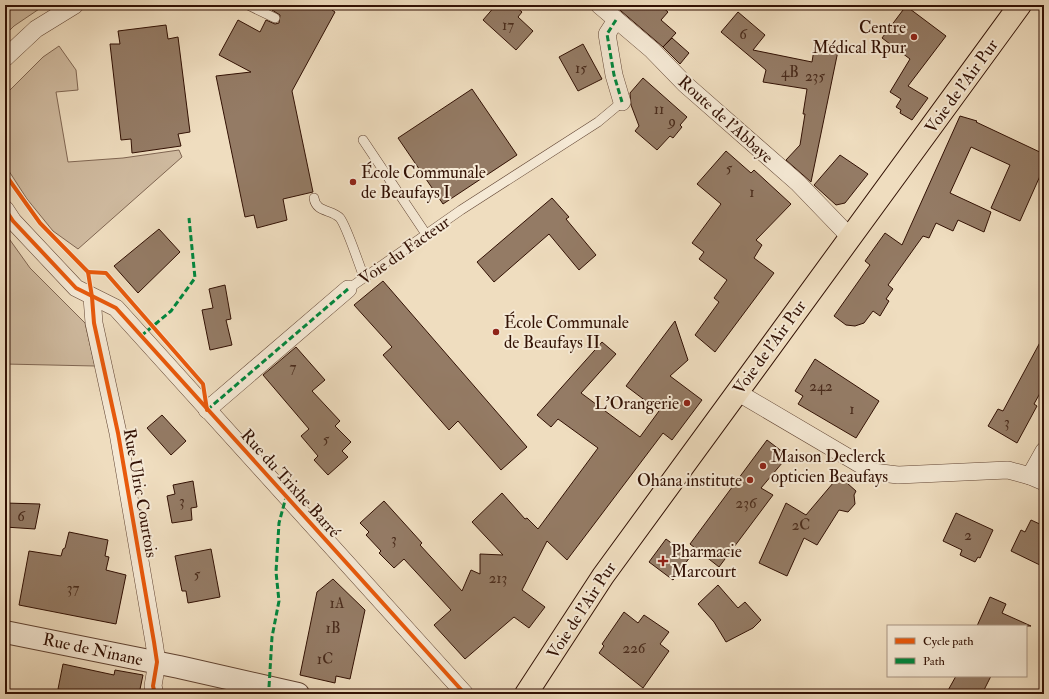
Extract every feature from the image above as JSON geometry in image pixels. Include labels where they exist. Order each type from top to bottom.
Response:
[{"type":"main road","name":"Voie de l'Air Pur","points":[[526,694],[603,576],[1020,5]]},
{"type":"street","points":[[5,58],[36,29],[75,5]]},
{"type":"street","name":"Route de l'Abbaye","points":[[599,5],[652,50],[685,84],[798,183],[850,237]]},
{"type":"street","name":"Voie du Facteur","points":[[616,20],[607,34],[614,75],[622,102]]},
{"type":"street","name":"Rue du Trixhe Barré","points":[[5,209],[13,221],[76,288],[116,308],[465,694]]},
{"type":"street","name":"Voie du Facteur","points":[[207,410],[348,289]]},
{"type":"street","name":"Rue Ulric Courtois","points":[[92,297],[94,323],[118,433],[157,662],[153,686],[154,694]]},
{"type":"street","points":[[737,392],[873,472],[898,475],[1008,470],[1037,479],[1044,450]]},
{"type":"street","name":"Rue de Ninane","points":[[5,632],[157,662],[298,694]]},
{"type":"lane","points":[[248,5],[275,18]]},
{"type":"lane","name":"Voie du Facteur","points":[[348,289],[426,234],[598,122],[622,102]]},
{"type":"lane","points":[[363,140],[426,234]]},
{"type":"lane","points":[[314,198],[322,210],[333,214],[341,221],[364,278]]},
{"type":"shaded area","points":[[5,5],[45,5],[14,26],[5,35]]},
{"type":"shaded area","points":[[59,46],[76,70],[78,90],[56,92],[68,162],[123,158],[179,150],[182,157],[78,249],[53,231],[27,199],[5,165],[5,95],[43,57]]},
{"type":"shaded area","points":[[5,233],[30,268],[85,323],[95,366],[5,364]]},
{"type":"building","points":[[275,5],[335,5],[332,10],[335,12],[292,91],[313,192],[283,199],[287,220],[257,228],[254,215],[245,217],[216,76],[251,72],[219,55],[238,20],[260,32],[266,20],[275,24],[279,23],[280,15],[272,10]]},
{"type":"building","points":[[496,5],[514,5],[522,12],[518,17],[533,31],[516,50],[483,20]]},
{"type":"building","points":[[614,5],[660,5],[668,12],[661,20],[676,33],[663,47]]},
{"type":"building","name":"Centre Médical Rpur","points":[[906,6],[946,36],[908,86],[928,98],[912,120],[900,113],[901,110],[896,107],[901,99],[890,92],[910,59],[882,38]]},
{"type":"building","points":[[738,12],[765,35],[753,50],[812,62],[815,43],[839,46],[811,182],[786,160],[800,145],[807,89],[763,82],[766,70],[721,32]]},
{"type":"building","points":[[166,25],[168,39],[178,37],[190,132],[178,134],[181,146],[132,153],[131,139],[121,140],[110,44],[120,44],[118,31]]},
{"type":"building","points":[[672,38],[689,53],[680,64],[663,47]]},
{"type":"building","points":[[583,44],[602,79],[578,91],[559,57]]},
{"type":"building","points":[[643,78],[687,117],[680,125],[682,127],[673,138],[670,136],[657,150],[635,131],[639,126],[631,105],[630,93]]},
{"type":"building","points":[[472,89],[517,155],[443,204],[398,138]]},
{"type":"building","points":[[960,116],[977,121],[976,122],[1044,154],[1044,167],[1020,221],[991,208],[1010,165],[971,147],[950,193],[991,212],[984,232],[958,220],[953,231],[936,223],[929,238],[923,236],[888,285],[893,289],[886,299],[889,301],[880,316],[873,311],[864,323],[855,326],[846,325],[834,316],[870,265],[865,261],[885,233],[902,245]]},
{"type":"building","points":[[726,151],[751,173],[754,170],[791,204],[756,240],[762,245],[754,258],[774,273],[715,352],[695,335],[719,302],[714,298],[727,280],[699,259],[704,252],[692,243],[721,204],[697,184]]},
{"type":"building","points":[[840,155],[868,174],[845,203],[836,205],[814,185]]},
{"type":"building","points":[[552,198],[569,217],[566,219],[596,255],[579,270],[549,234],[494,282],[477,262]]},
{"type":"building","points":[[159,229],[180,252],[138,293],[114,266]]},
{"type":"building","points":[[383,281],[527,447],[501,470],[458,421],[449,430],[383,355],[392,347],[354,305]]},
{"type":"building","points":[[225,285],[231,319],[226,320],[232,345],[210,350],[202,310],[213,308],[209,289]]},
{"type":"building","points":[[675,321],[688,360],[670,376],[702,400],[672,440],[663,433],[567,560],[547,541],[522,590],[545,607],[529,628],[514,617],[465,659],[434,625],[451,610],[404,559],[394,568],[379,553],[381,551],[366,535],[369,532],[360,523],[384,501],[422,543],[420,545],[462,591],[471,570],[480,574],[480,554],[503,555],[472,522],[502,493],[525,519],[527,518],[538,529],[598,448],[558,419],[551,427],[537,415],[602,342],[616,354],[581,393],[640,437],[659,411],[626,386]]},
{"type":"building","points":[[1044,335],[1044,386],[1034,404],[1037,406],[1017,443],[988,426],[998,409],[1003,411]]},
{"type":"building","points":[[296,347],[325,380],[312,391],[340,421],[335,426],[351,442],[342,451],[348,457],[328,475],[314,460],[318,456],[301,436],[309,429],[263,375]]},
{"type":"building","points":[[815,359],[879,401],[856,438],[798,404],[803,396],[795,391]]},
{"type":"building","points":[[162,415],[186,441],[171,455],[147,428]]},
{"type":"building","points":[[767,440],[788,456],[761,488],[773,495],[719,567],[690,544]]},
{"type":"building","points":[[839,476],[856,491],[854,495],[855,504],[848,512],[839,510],[817,545],[804,538],[787,576],[759,563],[786,503],[806,515]]},
{"type":"building","points":[[193,481],[197,507],[191,508],[192,520],[172,523],[167,496],[175,494],[173,485]]},
{"type":"building","points":[[5,503],[40,504],[35,529],[5,527]]},
{"type":"building","points":[[956,513],[993,530],[980,558],[978,557],[975,562],[960,555],[962,550],[943,541]]},
{"type":"building","points":[[1031,520],[1044,526],[1044,567],[1011,551],[1021,530],[1025,532]]},
{"type":"building","points":[[69,532],[108,540],[105,556],[109,557],[106,570],[126,575],[116,624],[19,605],[29,551],[61,556],[63,549],[65,548]]},
{"type":"building","points":[[666,539],[690,557],[673,580],[649,562]]},
{"type":"building","points":[[211,549],[220,597],[188,603],[186,591],[182,591],[175,556]]},
{"type":"building","points":[[333,579],[365,610],[350,679],[336,676],[335,683],[300,675],[317,592]]},
{"type":"building","points":[[718,585],[738,608],[745,602],[761,620],[753,628],[726,642],[714,622],[698,604]]},
{"type":"building","points":[[990,597],[1006,604],[1002,613],[1031,626],[1027,625],[977,625]]},
{"type":"building","points":[[624,612],[638,623],[644,615],[669,632],[660,644],[669,651],[643,688],[599,653],[604,646],[602,644]]},
{"type":"building","points":[[63,664],[114,675],[115,670],[143,675],[139,694],[81,694],[58,689]]},
{"type":"building","points":[[955,677],[990,677],[982,694],[946,694]]},
{"type":"marked path","points":[[616,20],[607,34],[614,75],[622,102]]},
{"type":"marked path","points":[[141,336],[171,311],[195,278],[189,218]]},
{"type":"marked path","points":[[207,410],[348,289]]},
{"type":"marked path","points":[[269,687],[272,637],[279,601],[276,572],[279,523],[286,497]]},
{"type":"cycle path","points":[[5,174],[40,223],[88,272],[94,323],[118,433],[154,642],[157,662],[153,686],[155,694]]},
{"type":"cycle path","points":[[5,209],[13,221],[76,288],[116,308],[465,694]]},
{"type":"cycle path","points":[[88,272],[106,273],[203,384],[207,410]]},
{"type":"place","name":"Centre Médical Rpur","points":[[914,37]]},
{"type":"place","name":"École Communale de Beaufays I","points":[[353,182]]},
{"type":"place","name":"École Communale de Beaufays II","points":[[496,332]]},
{"type":"place","name":"L'Orangerie","points":[[687,403]]},
{"type":"place","name":"Maison Declerck opticien Beaufays","points":[[763,466]]},
{"type":"place","name":"Ohana institute","points":[[750,480]]},
{"type":"place","name":"Pharmacie Marcourt","points":[[663,561]]}]
